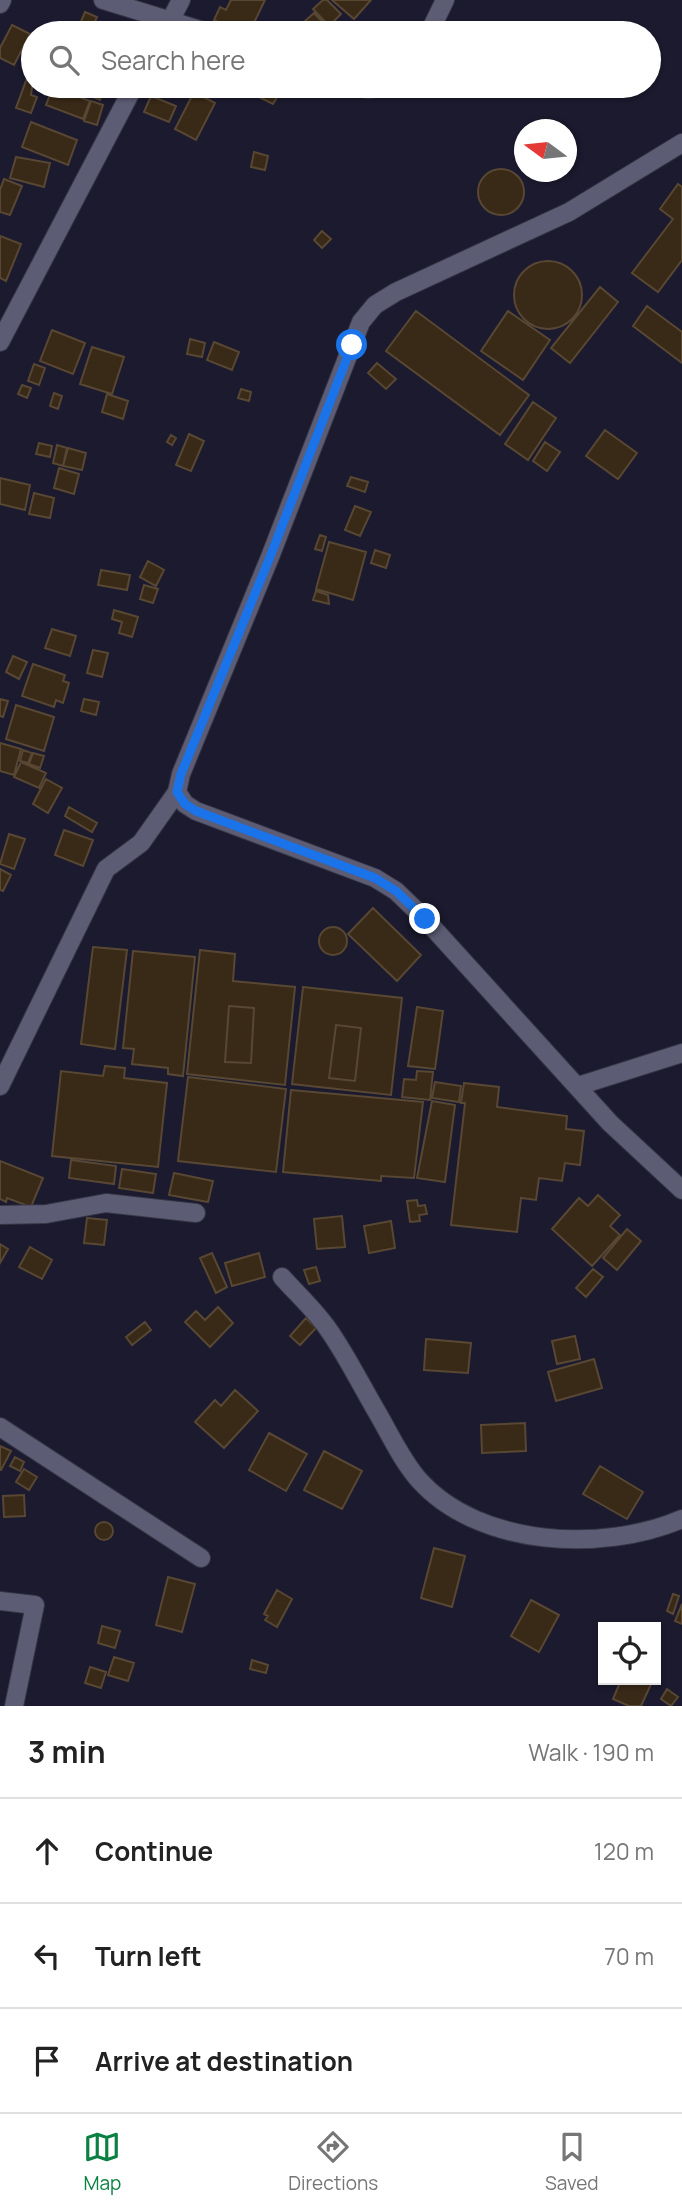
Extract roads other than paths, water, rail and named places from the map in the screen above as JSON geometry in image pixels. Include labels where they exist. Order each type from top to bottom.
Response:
[{"type":"street","points":[[103,0],[156,21]]},
{"type":"street","points":[[170,21],[181,0]]},
{"type":"street","points":[[435,21],[445,0]]},
{"type":"street","points":[[0,342],[128,98]]},
{"type":"street","points":[[0,1086],[106,869],[141,843],[177,792],[181,774],[270,557],[361,322],[375,305],[396,292],[569,212],[682,143]]},
{"type":"street","points":[[177,792],[185,804],[196,811],[386,883],[425,919],[610,1123],[682,1190]]},
{"type":"street","points":[[578,1086],[682,1054]]},
{"type":"street","points":[[0,1215],[46,1214],[106,1203],[196,1213]]},
{"type":"street","points":[[282,1277],[328,1328],[417,1478],[450,1509],[488,1524],[541,1538],[594,1539],[650,1532],[682,1519]]},
{"type":"street","points":[[0,1427],[201,1558]]},
{"type":"street","points":[[0,1601],[35,1605],[14,1706]]}]
